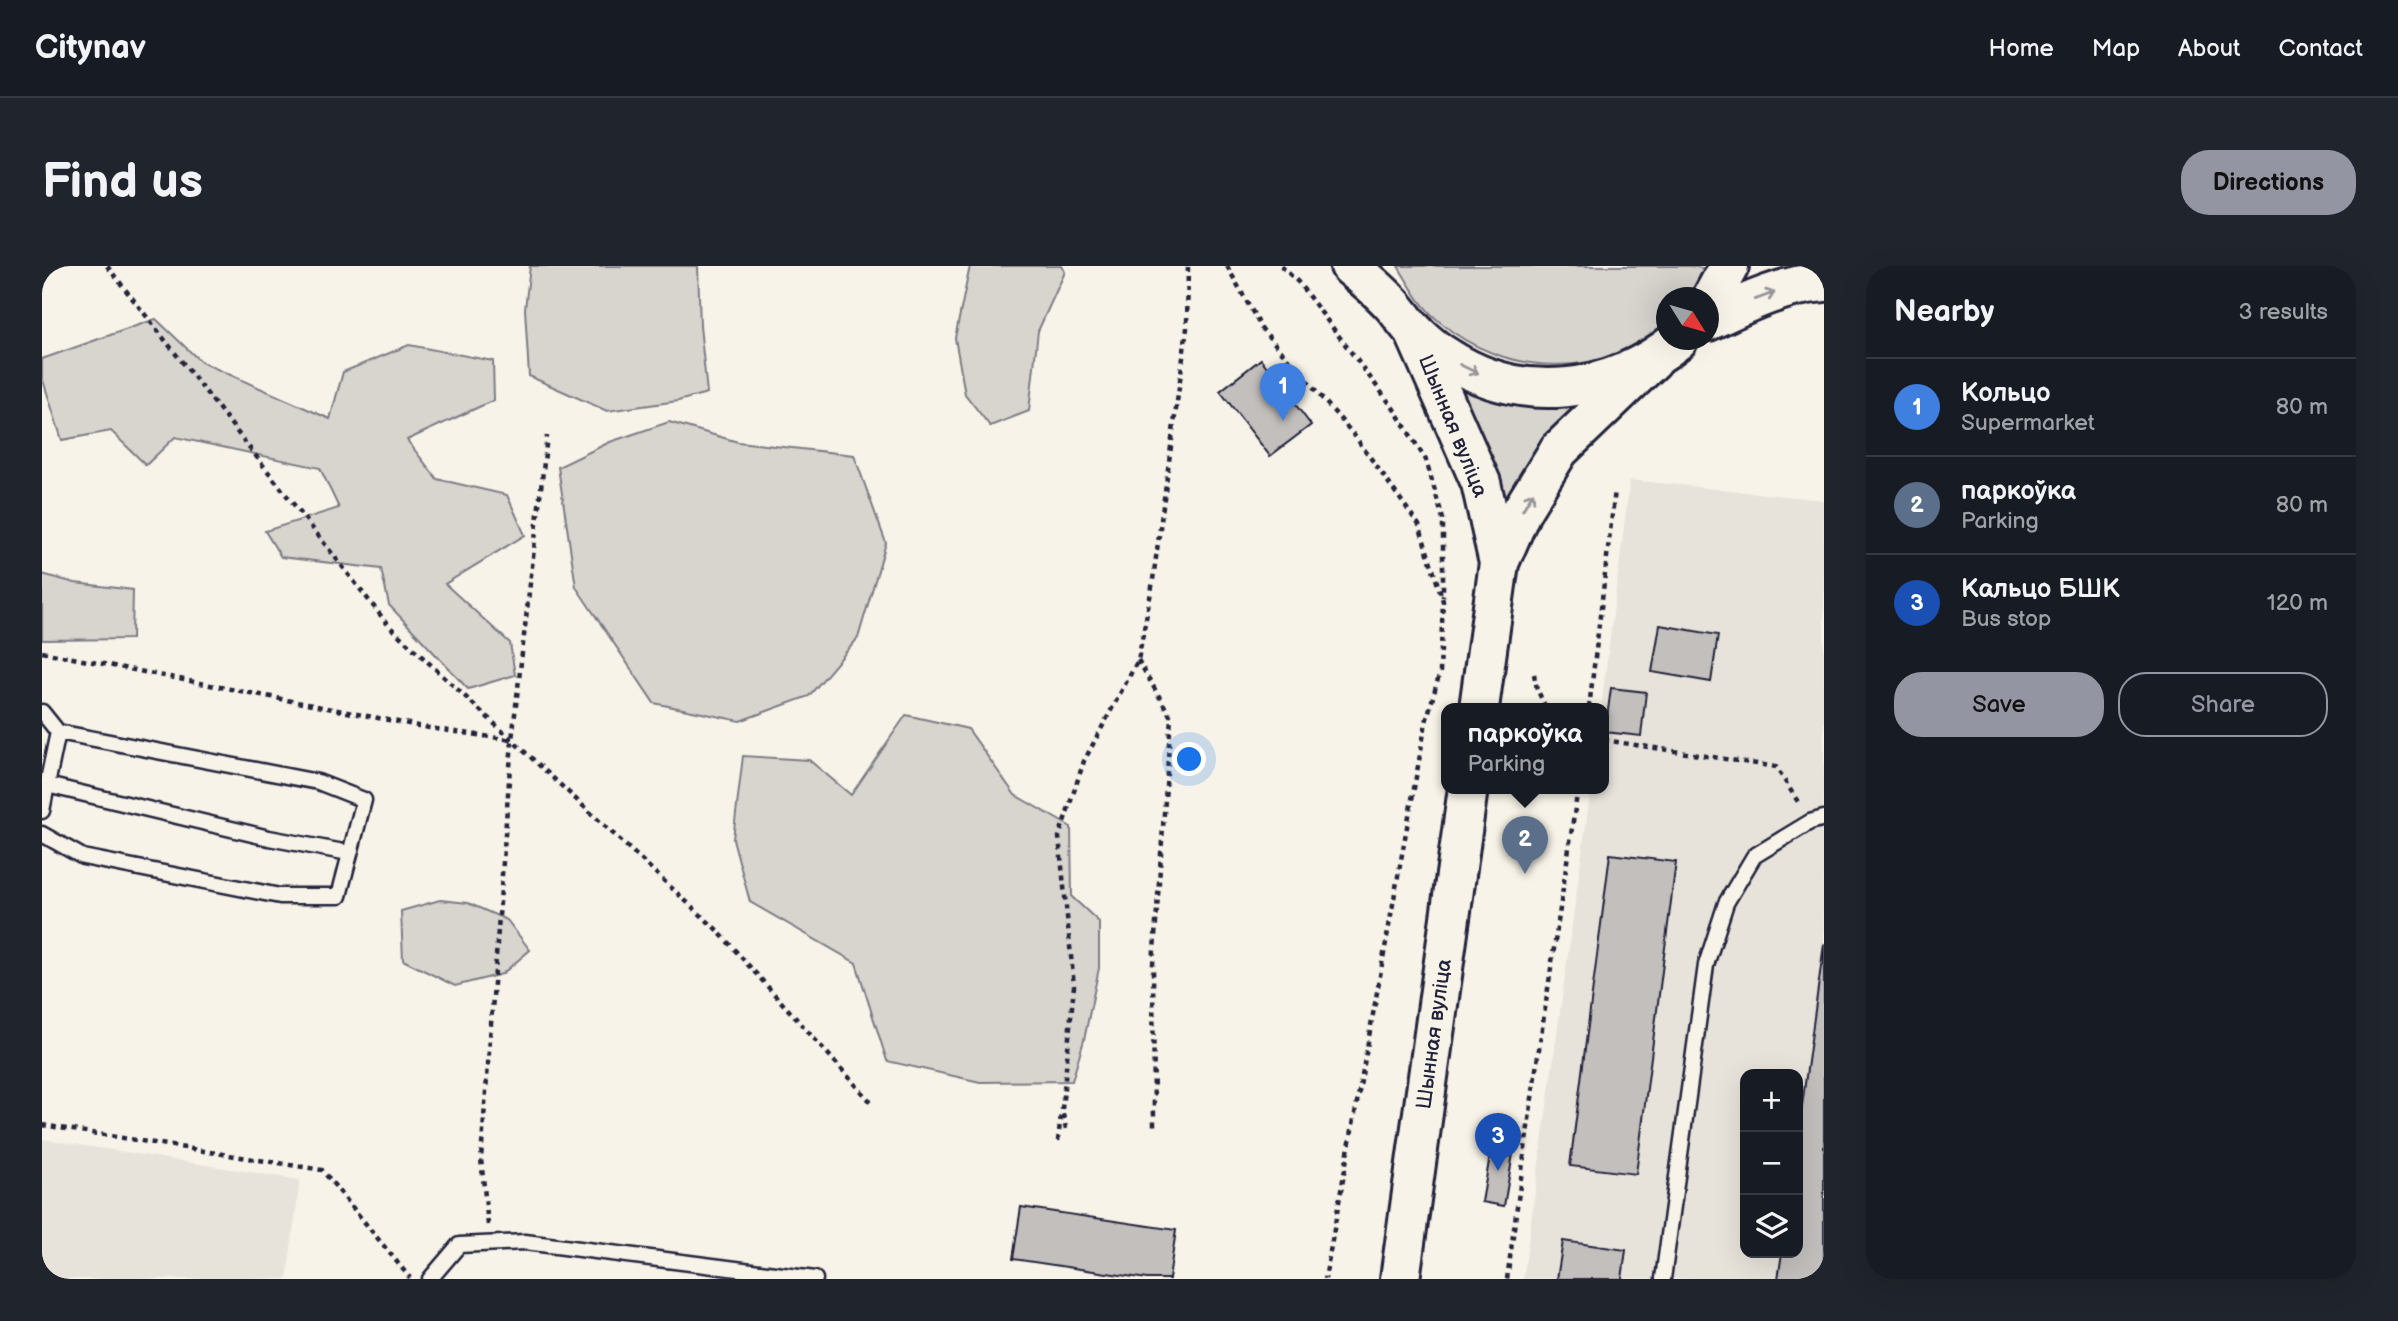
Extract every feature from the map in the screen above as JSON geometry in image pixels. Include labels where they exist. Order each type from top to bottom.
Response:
[{"type":"main road","points":[[1350,266],[1447,358],[1487,378],[1529,387],[1573,388],[1615,378],[1664,350]]},
{"type":"main road","name":"Шынная вуліца","points":[[1373,266],[1402,317],[1481,483],[1499,563]]},
{"type":"main road","points":[[1718,287],[1729,266]]},
{"type":"main road","points":[[1787,266],[1824,272]]},
{"type":"main road","points":[[1719,316],[1798,284],[1824,282]]},
{"type":"main road","name":"Шынная вуліца","points":[[1480,703],[1499,563],[1522,510],[1559,450],[1665,350]]},
{"type":"main road","name":"Шынная вуліца","points":[[1400,1279],[1467,794]]},
{"type":"lane","points":[[42,712],[58,733],[318,782],[364,800],[340,896],[280,896],[83,857],[42,835]]},
{"type":"lane","points":[[42,811],[58,733]]},
{"type":"lane","points":[[47,785],[268,838],[349,853]]},
{"type":"lane","points":[[1663,1279],[1706,965],[1726,903],[1754,856],[1817,820]]},
{"type":"lane","points":[[430,1279],[459,1245],[525,1242],[815,1279]]},
{"type":"path","points":[[107,266],[389,626],[716,929],[871,1102]]},
{"type":"path","points":[[1058,1141],[1074,986],[1059,837],[1084,761],[1138,660],[1152,587],[1187,328],[1188,266]]},
{"type":"path","points":[[1227,266],[1262,329],[1354,435],[1419,525],[1443,601]]},
{"type":"path","points":[[1281,266],[1298,282],[1394,409],[1426,460],[1443,519],[1440,672],[1426,722],[1325,1279]]},
{"type":"path","points":[[489,1244],[481,1159],[512,740],[547,436]]},
{"type":"path","points":[[1590,703],[1615,490]]},
{"type":"path","points":[[42,652],[429,728],[512,740]]},
{"type":"path","points":[[1138,660],[1171,717],[1153,964],[1154,1126]]},
{"type":"path","points":[[1534,674],[1536,689],[1543,703]]},
{"type":"path","points":[[1609,741],[1776,767],[1817,820]]},
{"type":"path","points":[[1507,1279],[1577,794]]},
{"type":"path","points":[[1062,1109],[1066,1129]]},
{"type":"path","points":[[42,1125],[322,1170],[411,1279]]},
{"type":"shaded area","points":[[530,266],[698,266],[700,326],[707,393],[678,401],[607,411],[529,376],[525,309]]},
{"type":"shaded area","points":[[970,266],[1062,266],[1065,272],[1038,331],[1029,411],[990,426],[965,394],[955,338]]},
{"type":"shaded area","points":[[1398,266],[1690,266],[1708,269],[1696,287],[1656,287],[1656,330],[1614,355],[1584,363],[1553,365],[1523,362],[1493,353],[1465,340],[1440,322],[1416,296]]},
{"type":"shaded area","points":[[156,319],[201,362],[330,419],[343,372],[409,345],[493,361],[494,400],[407,440],[437,479],[507,495],[525,535],[445,584],[510,643],[515,675],[468,689],[389,605],[381,569],[281,557],[265,531],[339,508],[320,468],[175,437],[146,465],[111,431],[62,440],[42,377],[42,359]]},
{"type":"shaded area","points":[[1451,371],[1594,398],[1500,519],[1483,436]]},
{"type":"shaded area","points":[[669,422],[738,442],[854,455],[886,543],[858,638],[809,696],[740,721],[654,703],[576,587],[558,467],[610,442]]},
{"type":"shaded area","points":[[1630,480],[1824,500],[1824,1279],[1523,1279],[1590,794],[1609,794],[1609,703],[1602,703]]},
{"type":"shaded area","points":[[42,574],[75,583],[133,590],[132,639],[42,640]]},
{"type":"shaded area","points":[[906,715],[968,729],[1015,795],[1071,827],[1072,897],[1099,922],[1099,968],[1084,1040],[1072,1081],[980,1082],[887,1061],[856,963],[750,902],[733,839],[743,756],[809,760],[851,795]]},
{"type":"shaded area","points":[[440,900],[468,903],[507,920],[530,950],[502,974],[455,986],[403,960],[401,911]]},
{"type":"shaded area","points":[[42,1139],[300,1180],[287,1279],[42,1279]]},
{"type":"building","points":[[1261,359],[1311,425],[1270,456],[1220,391]]},
{"type":"building","points":[[1660,625],[1718,635],[1711,682],[1652,672]]},
{"type":"building","points":[[1611,688],[1646,692],[1641,736],[1609,732]]},
{"type":"building","points":[[1610,854],[1676,862],[1636,1174],[1570,1166]]},
{"type":"building","points":[[1824,944],[1824,1279],[1778,1279],[1781,1258],[1803,1258],[1803,1098]]},
{"type":"building","points":[[1493,1138],[1515,1142],[1504,1206],[1482,1202]]},
{"type":"building","points":[[1021,1207],[1176,1230],[1169,1279],[1147,1279],[1013,1259]]},
{"type":"building","points":[[1563,1241],[1626,1250],[1622,1279],[1557,1279]]},
{"type":"place","name":"Кольцо","points":[[1283,421]]},
{"type":"place","name":"паркоўка","points":[[1525,874]]},
{"type":"place","name":"Кальцо БШК","points":[[1498,1171]]}]
